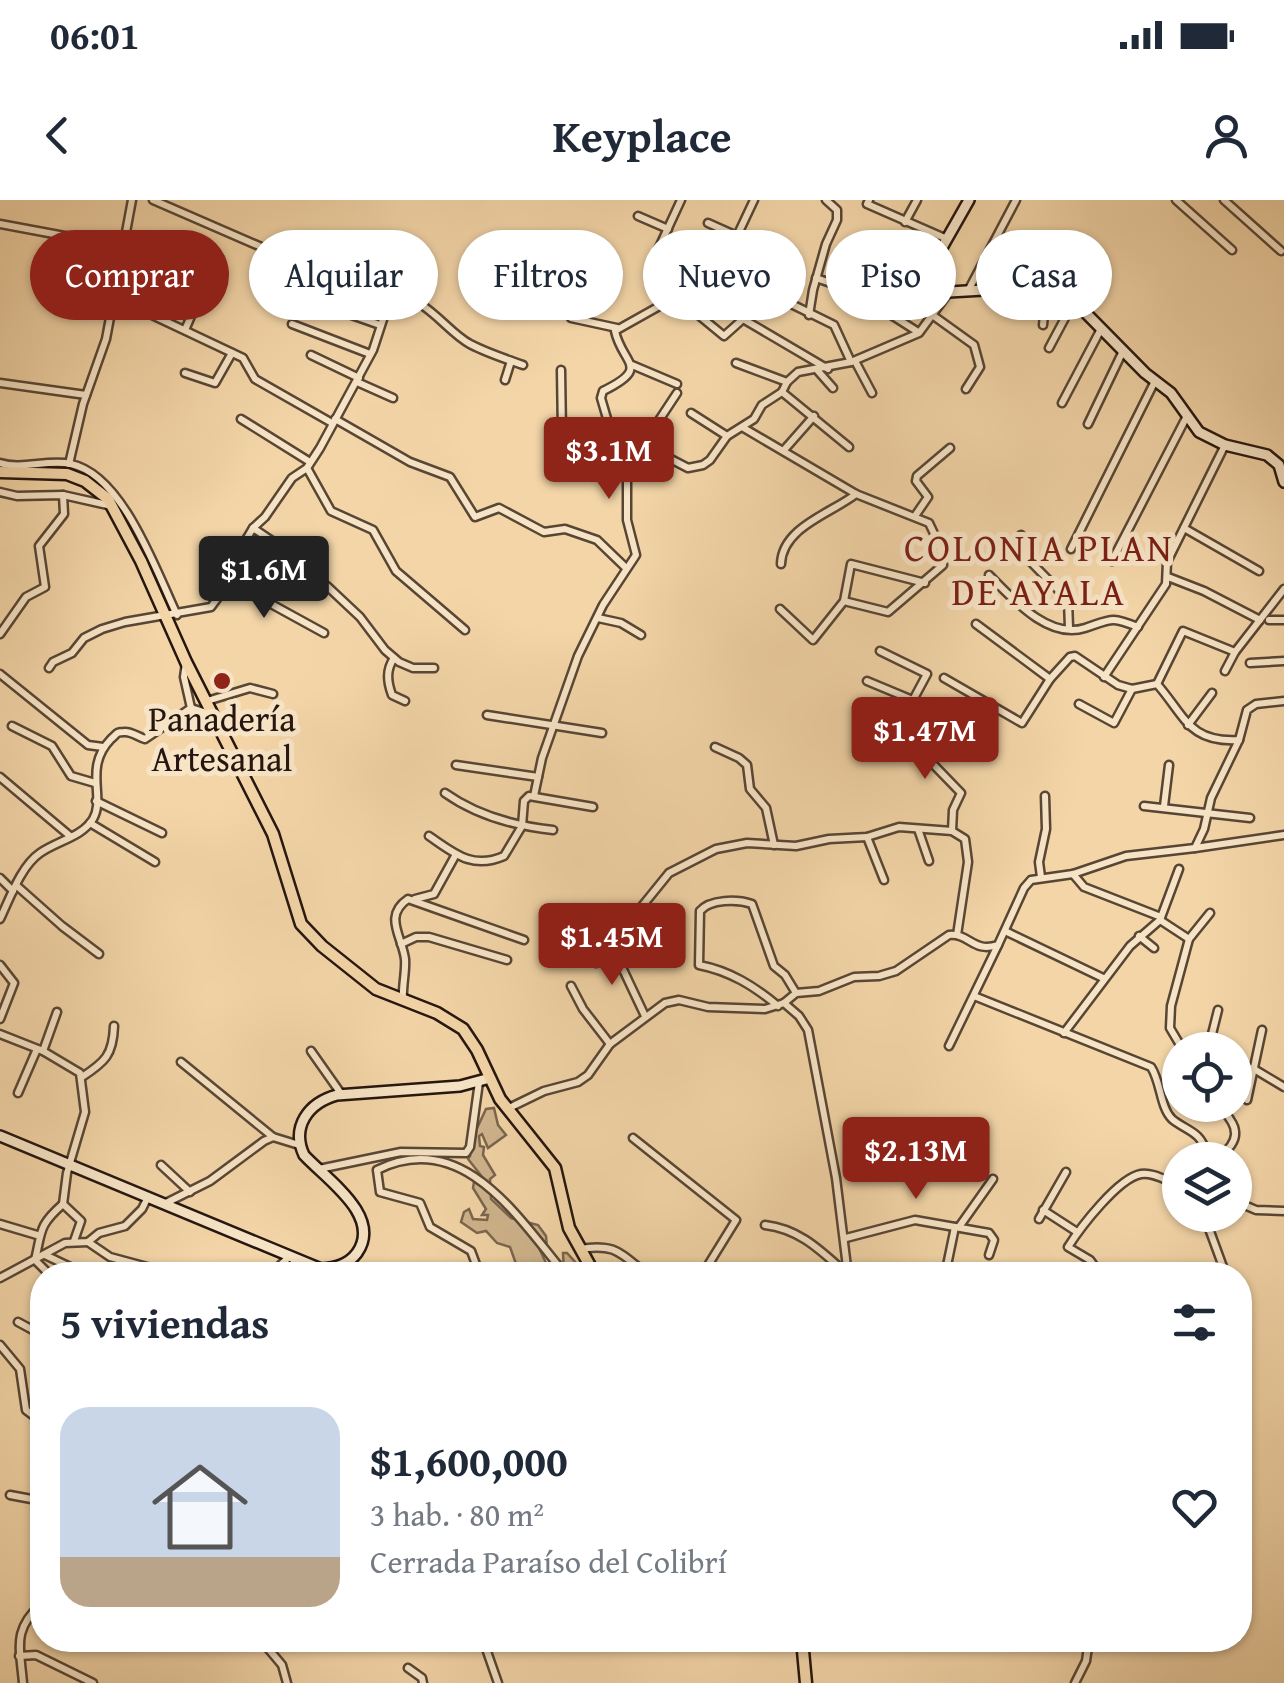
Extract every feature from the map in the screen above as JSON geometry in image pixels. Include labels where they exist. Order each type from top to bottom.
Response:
[{"type":"main road","points":[[952,230],[969,200]]},
{"type":"main road","points":[[956,292],[976,291]]},
{"type":"main road","points":[[1092,320],[1171,394],[1199,432],[1281,463],[1284,482]]},
{"type":"main road","points":[[0,472],[76,476],[101,492],[112,506],[281,852],[301,924],[364,982],[456,1023],[470,1038],[485,1080],[555,1168],[578,1249],[586,1262]]},
{"type":"main road","points":[[346,1262],[360,1249],[364,1234],[362,1218],[299,1145],[299,1127],[305,1114],[320,1100],[342,1094],[460,1086],[485,1080]]},
{"type":"main road","points":[[0,1136],[302,1262]]},
{"type":"main road","points":[[803,1652],[806,1683]]},
{"type":"street","points":[[126,230],[132,200]]},
{"type":"street","points":[[153,200],[249,242]]},
{"type":"street","points":[[638,216],[668,229],[681,200]]},
{"type":"street","points":[[740,230],[754,200]]},
{"type":"street","points":[[809,315],[816,278],[837,220],[837,210],[826,200]]},
{"type":"street","points":[[905,222],[917,200]]},
{"type":"street","points":[[968,292],[1016,200]]},
{"type":"street","points":[[1176,200],[1232,250]]},
{"type":"street","points":[[1224,200],[1281,251]]},
{"type":"street","points":[[868,202],[925,230]]},
{"type":"street","points":[[708,223],[724,230]]},
{"type":"street","points":[[0,224],[32,230]]},
{"type":"street","points":[[816,278],[826,281]]},
{"type":"street","points":[[49,668],[72,653],[84,638],[102,629],[211,607],[225,588],[253,528],[266,517],[292,478],[308,465],[358,380],[390,298],[419,302],[468,343],[523,366]]},
{"type":"street","points":[[806,313],[837,328],[841,346],[872,394]]},
{"type":"street","points":[[534,796],[542,758],[578,656],[625,567],[636,556],[627,520],[627,469],[601,394],[627,377],[632,366],[615,336],[618,328],[643,314]]},
{"type":"street","points":[[70,464],[110,320]]},
{"type":"street","points":[[163,320],[248,362],[255,379],[410,462],[450,478],[475,517],[499,508],[544,532],[565,528],[585,534],[598,540],[625,567]]},
{"type":"street","points":[[185,330],[189,320]]},
{"type":"street","points":[[367,320],[381,325]]},
{"type":"street","points":[[580,320],[618,328]]},
{"type":"street","points":[[705,320],[724,336],[741,320]]},
{"type":"street","points":[[744,320],[828,369]]},
{"type":"street","points":[[899,320],[919,333]]},
{"type":"street","points":[[561,370],[562,433],[566,438],[598,448],[616,446],[630,438],[688,468],[696,468],[710,460],[728,436],[754,419],[762,405],[782,392],[798,372],[853,362],[919,333],[930,320]]},
{"type":"street","points":[[940,320],[970,342],[979,354],[978,373],[966,389]]},
{"type":"street","points":[[1042,325],[1043,320]]},
{"type":"street","points":[[1049,348],[1064,320]]},
{"type":"street","points":[[292,324],[370,354]]},
{"type":"street","points":[[1062,403],[1101,329]]},
{"type":"street","points":[[1088,424],[1123,351]]},
{"type":"street","points":[[185,373],[215,382],[232,353]]},
{"type":"street","points":[[312,355],[394,398]]},
{"type":"street","points":[[505,380],[512,361]]},
{"type":"street","points":[[736,363],[787,382]]},
{"type":"street","points":[[632,366],[677,389],[644,443]]},
{"type":"street","points":[[817,370],[833,388]]},
{"type":"street","points":[[1071,549],[1156,381]]},
{"type":"street","points":[[0,382],[86,395]]},
{"type":"street","points":[[782,392],[849,446]]},
{"type":"street","points":[[691,413],[728,436]]},
{"type":"street","points":[[784,450],[814,416]]},
{"type":"street","points":[[1112,561],[1188,416]]},
{"type":"street","points":[[240,419],[308,465],[331,511],[373,530],[396,571],[465,630]]},
{"type":"street","points":[[742,427],[856,494],[915,516],[932,528],[943,565],[926,583],[888,612],[844,602]]},
{"type":"street","points":[[1104,676],[1168,577],[1167,562],[1225,445]]},
{"type":"street","points":[[915,516],[928,496],[916,476],[950,448]]},
{"type":"street","points":[[0,463],[70,464],[97,478],[128,515],[177,615]]},
{"type":"street","points":[[0,492],[17,496],[63,495],[112,506]]},
{"type":"street","points":[[781,564],[782,552],[807,522],[856,494]]},
{"type":"street","points":[[0,634],[26,598],[45,587],[39,548],[64,514],[63,495]]},
{"type":"street","points":[[253,528],[284,550],[318,583],[327,586],[366,623],[394,658],[413,668],[434,668]]},
{"type":"street","points":[[1184,528],[1259,571]]},
{"type":"street","points":[[1021,535],[1026,556],[1068,600],[1070,628]]},
{"type":"street","points":[[780,609],[813,640],[844,602],[851,564],[926,583]]},
{"type":"street","points":[[234,565],[273,606],[324,633]]},
{"type":"street","points":[[989,575],[1050,625],[1083,629],[1104,619],[1117,618],[1138,627]]},
{"type":"street","points":[[1168,577],[1264,620],[1284,620]]},
{"type":"street","points":[[1225,671],[1284,589]]},
{"type":"street","points":[[598,618],[621,623],[641,635]]},
{"type":"street","points":[[976,624],[1050,680]]},
{"type":"street","points":[[1157,684],[1183,631],[1235,652]]},
{"type":"street","points":[[880,651],[926,672],[915,701],[898,728],[961,793],[953,810],[952,831]]},
{"type":"street","points":[[944,678],[1022,723],[1070,657],[1075,656],[1132,689],[1157,684]]},
{"type":"street","points":[[394,658],[388,682],[392,694],[405,701]]},
{"type":"street","points":[[1250,663],[1284,661]]},
{"type":"street","points":[[186,662],[184,677],[191,708]]},
{"type":"street","points":[[1,678],[88,745],[103,747]]},
{"type":"street","points":[[867,681],[915,701]]},
{"type":"street","points":[[1157,684],[1188,725],[1211,739],[1239,740]]},
{"type":"street","points":[[206,702],[250,688],[272,694]]},
{"type":"street","points":[[1079,704],[1114,722],[1132,689]]},
{"type":"street","points":[[1188,725],[1212,693]]},
{"type":"street","points":[[1192,849],[1239,740],[1247,710],[1256,704],[1284,701]]},
{"type":"street","points":[[191,708],[212,715]]},
{"type":"street","points":[[0,919],[36,856],[90,824],[98,807],[94,782],[103,747],[117,733],[127,731],[145,739],[191,708]]},
{"type":"street","points":[[486,715],[602,733]]},
{"type":"street","points":[[12,726],[52,746],[71,776],[94,782]]},
{"type":"street","points":[[716,747],[747,765],[750,790],[766,808],[774,845]]},
{"type":"street","points":[[456,765],[538,776]]},
{"type":"street","points":[[1164,806],[1170,765]]},
{"type":"street","points":[[0,777],[70,836]]},
{"type":"street","points":[[445,793],[461,804],[522,826],[552,830]]},
{"type":"street","points":[[429,836],[455,856],[485,862],[501,858],[522,826],[524,801],[534,796],[593,807]]},
{"type":"street","points":[[1041,877],[1039,862],[1046,830],[1044,796]]},
{"type":"street","points":[[96,802],[162,833]]},
{"type":"street","points":[[1144,806],[1250,818]]},
{"type":"street","points":[[90,824],[155,862]]},
{"type":"street","points":[[596,963],[662,880],[681,864],[730,846],[796,846],[867,836],[899,827],[952,831],[965,839],[967,850],[956,934]]},
{"type":"street","points":[[918,829],[929,860]]},
{"type":"street","points":[[867,836],[884,880]]},
{"type":"street","points":[[949,1046],[1024,888],[1041,877],[1072,874],[1126,856],[1284,836]]},
{"type":"street","points":[[403,1002],[405,966],[394,916],[396,909],[408,898],[434,894],[455,856]]},
{"type":"street","points":[[1064,1033],[1103,978],[1160,918],[1180,868]]},
{"type":"street","points":[[1072,874],[1084,887],[1160,918],[1189,939]]},
{"type":"street","points":[[0,878],[99,954]]},
{"type":"street","points":[[408,898],[524,940]]},
{"type":"street","points":[[796,992],[774,966],[752,904],[746,901],[704,906],[700,911],[699,965],[744,981],[799,1016],[808,1030],[847,1262]]},
{"type":"street","points":[[1172,1032],[1170,1020],[1189,939],[1210,913]]},
{"type":"street","points":[[1005,931],[1103,978]]},
{"type":"street","points":[[508,1109],[588,1076],[610,1044],[665,1003],[680,1000],[708,1008],[764,1009],[781,1005],[796,992],[818,992],[854,977],[879,976],[896,970],[956,934],[978,947],[998,945]]},
{"type":"street","points":[[1140,936],[1154,948]]},
{"type":"street","points":[[402,944],[416,937],[429,937],[507,960]]},
{"type":"street","points":[[611,944],[646,1016]]},
{"type":"street","points":[[0,965],[14,980],[0,1019]]},
{"type":"street","points":[[571,986],[610,1044]]},
{"type":"street","points":[[974,996],[1151,1067],[1158,1077],[1167,1112],[1201,1142]]},
{"type":"street","points":[[1212,1032],[1218,1010]]},
{"type":"street","points":[[18,1094],[57,1012]]},
{"type":"street","points":[[82,1077],[107,1061],[113,1049],[114,1026]]},
{"type":"street","points":[[1252,1078],[1262,1030]]},
{"type":"street","points":[[0,1034],[78,1069],[82,1077],[85,1112],[63,1204],[43,1223],[35,1260]]},
{"type":"street","points":[[311,1051],[342,1094]]},
{"type":"street","points":[[181,1062],[273,1137],[299,1145]]},
{"type":"street","points":[[1254,1069],[1284,1086]]},
{"type":"street","points":[[317,1169],[401,1152],[466,1154],[485,1080]]},
{"type":"street","points":[[165,1204],[273,1137]]},
{"type":"street","points":[[633,1138],[736,1220],[710,1262]]},
{"type":"street","points":[[475,1262],[471,1251],[430,1227],[420,1204],[380,1192],[377,1170],[407,1160],[438,1160],[468,1171],[498,1194],[555,1262]]},
{"type":"street","points":[[160,1165],[190,1192]]},
{"type":"street","points":[[1038,1219],[1066,1172]]},
{"type":"street","points":[[1091,1262],[1068,1248],[1100,1204],[1136,1175],[1162,1179]]},
{"type":"street","points":[[948,1262],[956,1227],[993,1179]]},
{"type":"street","points":[[88,1242],[99,1233],[134,1220],[148,1197]]},
{"type":"street","points":[[63,1204],[81,1221],[74,1241]]},
{"type":"street","points":[[1252,1208],[1284,1210]]},
{"type":"street","points":[[1044,1210],[1077,1232]]},
{"type":"street","points":[[846,1238],[908,1221],[993,1235],[989,1255]]},
{"type":"street","points":[[0,1224],[38,1235]]},
{"type":"street","points":[[764,1224],[787,1228],[810,1241],[833,1262]]},
{"type":"street","points":[[1210,1232],[1221,1262]]},
{"type":"street","points":[[31,1262],[74,1241],[88,1242],[110,1257],[128,1262]]},
{"type":"street","points":[[578,1249],[602,1245],[614,1248],[632,1262]]},
{"type":"street","points":[[45,1255],[60,1262]]},
{"type":"street","points":[[285,1262],[289,1258]]},
{"type":"street","points":[[288,1262],[289,1258]]},
{"type":"street","points":[[289,1258],[291,1262]]},
{"type":"street","points":[[0,1278],[30,1263]]},
{"type":"street","points":[[18,1322],[30,1328]]},
{"type":"street","points":[[0,1345],[20,1368],[26,1410],[30,1413]]},
{"type":"street","points":[[10,1494],[30,1498]]},
{"type":"street","points":[[23,1683],[19,1656],[24,1624],[30,1617]]},
{"type":"street","points":[[271,1652],[282,1665],[287,1683]]},
{"type":"street","points":[[486,1652],[498,1683]]},
{"type":"street","points":[[1074,1683],[1087,1652]]},
{"type":"street","points":[[19,1656],[36,1656],[93,1683]]},
{"type":"street","points":[[408,1668],[423,1683]]},
{"type":"shaded area","points":[[494,1108],[498,1125],[506,1135],[488,1148],[482,1134],[479,1136],[483,1155],[495,1175],[490,1179],[491,1199],[511,1218],[538,1225],[546,1236],[547,1248],[540,1250],[546,1262],[515,1262],[510,1247],[497,1243],[486,1231],[477,1233],[461,1222],[469,1209],[473,1219],[487,1220],[488,1215],[482,1215],[486,1209],[473,1188],[474,1182],[483,1178],[465,1154],[486,1109]]},
{"type":"shaded area","points":[[563,1253],[575,1262],[563,1262]]},
{"type":"place","name":"Panadería Artesanal","points":[[222,681]]},
{"type":"district","name":"COLONIA PLAN DE AYALA","points":[[1039,569]]}]
